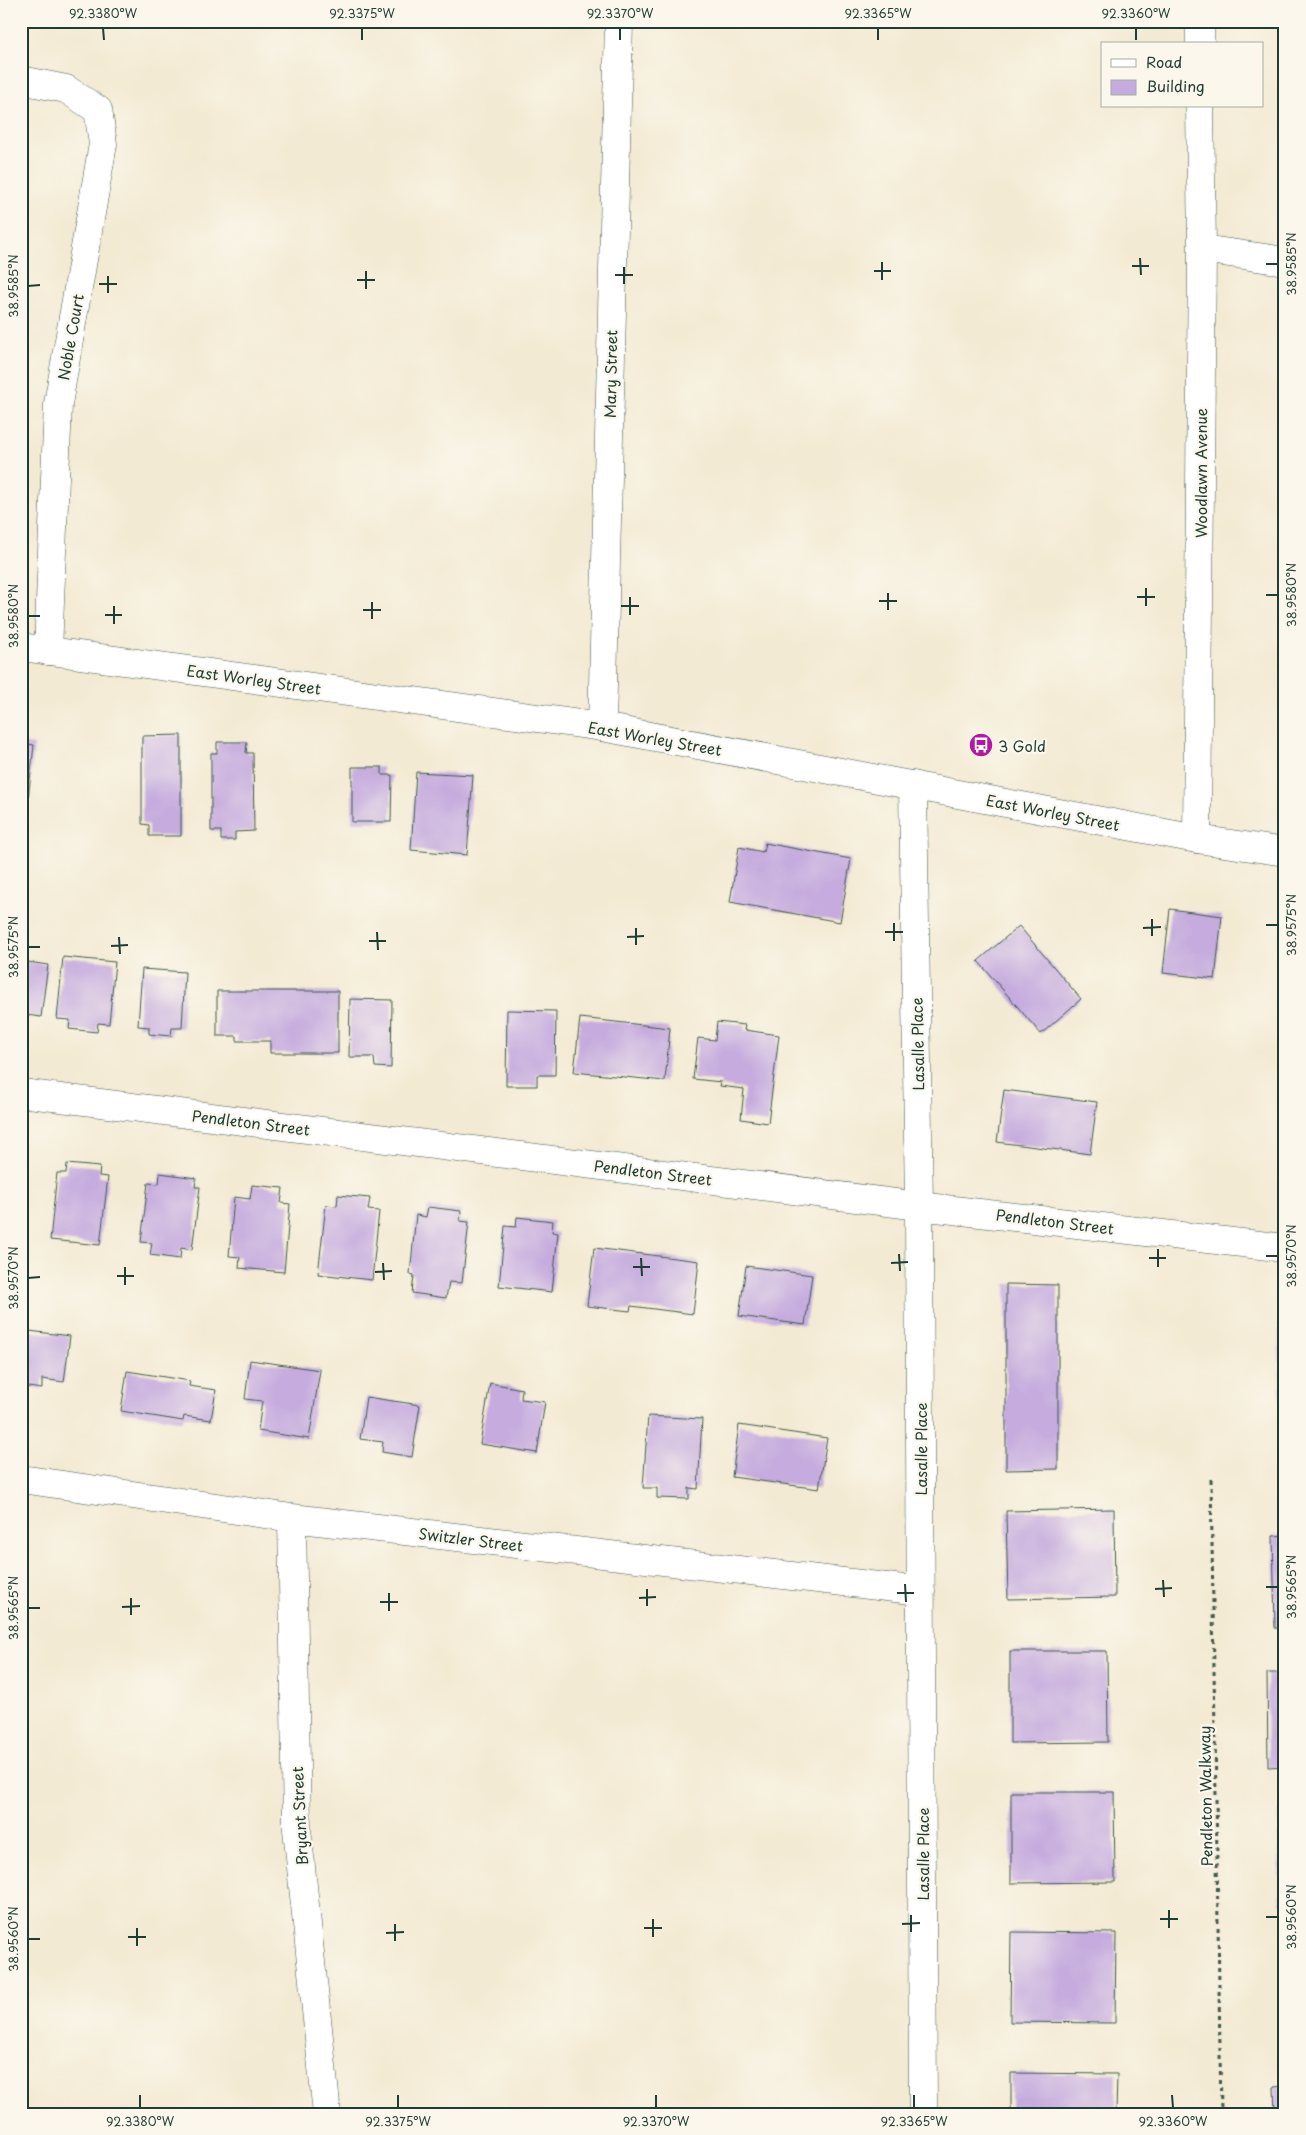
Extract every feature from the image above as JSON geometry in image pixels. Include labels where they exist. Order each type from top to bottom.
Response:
[{"type":"street","name":"Mary Street","points":[[602,727],[620,21]]},
{"type":"street","points":[[1200,21],[1200,42]]},
{"type":"street","name":"Noble Court","points":[[21,80],[66,89],[98,110],[104,144],[58,404],[48,651]]},
{"type":"street","name":"Woodlawn Avenue","points":[[1197,839],[1202,249],[1200,108]]},
{"type":"street","points":[[1202,249],[1285,261]]},
{"type":"street","name":"East Worley Street","points":[[21,647],[602,727],[1197,839],[1285,852]]},
{"type":"street","name":"Lasalle Place","points":[[914,785],[919,1206],[923,2114]]},
{"type":"street","name":"Pendleton Street","points":[[21,1093],[919,1206],[1285,1248]]},
{"type":"street","name":"Switzler Street","points":[[21,1479],[292,1518],[921,1592]]},
{"type":"street","name":"Bryant Street","points":[[292,1518],[296,1829],[327,2099],[327,2114]]},
{"type":"path","name":"Pendleton Walkway","points":[[1211,1479],[1222,2114]]},
{"type":"building","points":[[181,735],[181,836],[149,836],[149,825],[142,824],[142,736]]},
{"type":"building","points":[[217,742],[247,742],[246,753],[253,753],[254,831],[235,832],[235,840],[221,840],[221,831],[211,831],[211,753],[217,753]]},
{"type":"building","points":[[21,743],[34,745],[28,800],[21,799]]},
{"type":"building","points":[[352,767],[382,767],[382,775],[392,775],[391,822],[352,822]]},
{"type":"building","points":[[416,772],[473,775],[467,855],[411,850]]},
{"type":"building","points":[[765,843],[851,859],[840,922],[730,902],[739,847],[763,852]]},
{"type":"building","points":[[1170,909],[1222,916],[1215,979],[1163,973]]},
{"type":"building","points":[[1019,926],[1081,999],[1041,1034],[978,961]]},
{"type":"building","points":[[63,957],[115,962],[109,1024],[98,1023],[97,1032],[69,1029],[70,1020],[57,1019]]},
{"type":"building","points":[[21,961],[48,965],[41,1017],[26,1015],[24,1028],[21,1028]]},
{"type":"building","points":[[142,969],[185,972],[182,1028],[172,1028],[171,1036],[149,1034],[149,1027],[138,1026]]},
{"type":"building","points":[[217,991],[338,991],[338,1053],[270,1053],[270,1041],[237,1041],[237,1036],[217,1036]]},
{"type":"building","points":[[350,999],[392,1000],[391,1068],[375,1067],[374,1057],[349,1057]]},
{"type":"building","points":[[507,1010],[556,1011],[555,1075],[537,1075],[537,1086],[506,1086]]},
{"type":"building","points":[[580,1018],[670,1028],[665,1081],[574,1072]]},
{"type":"building","points":[[717,1022],[745,1025],[744,1030],[779,1035],[768,1123],[741,1119],[744,1089],[720,1086],[721,1082],[693,1079],[698,1038],[715,1040]]},
{"type":"building","points":[[1004,1090],[1097,1102],[1090,1154],[997,1142]]},
{"type":"building","points":[[67,1164],[100,1167],[99,1176],[108,1177],[100,1245],[50,1240],[57,1173],[66,1173]]},
{"type":"building","points":[[160,1173],[196,1178],[195,1187],[200,1187],[192,1250],[181,1248],[180,1259],[150,1255],[152,1243],[141,1242],[148,1183],[159,1184]]},
{"type":"building","points":[[252,1185],[283,1188],[281,1203],[290,1204],[284,1272],[239,1268],[240,1257],[229,1256],[234,1197],[250,1199]]},
{"type":"building","points":[[338,1195],[370,1198],[368,1210],[379,1211],[372,1280],[318,1274],[326,1205],[337,1206]]},
{"type":"building","points":[[428,1207],[461,1211],[460,1221],[469,1222],[462,1283],[449,1282],[446,1298],[412,1293],[414,1275],[410,1274],[416,1215],[426,1217]]},
{"type":"building","points":[[517,1217],[553,1221],[552,1232],[558,1233],[552,1292],[499,1286],[505,1226],[516,1227]]},
{"type":"building","points":[[594,1248],[699,1261],[693,1314],[631,1306],[630,1311],[587,1306]]},
{"type":"building","points":[[746,1266],[812,1275],[805,1325],[739,1316]]},
{"type":"building","points":[[1006,1284],[1058,1285],[1058,1469],[1006,1470]]},
{"type":"building","points":[[1279,1321],[1285,1321],[1285,1506],[1282,1506]]},
{"type":"building","points":[[21,1330],[70,1336],[64,1382],[42,1379],[42,1389],[21,1386]]},
{"type":"building","points":[[250,1360],[320,1370],[309,1439],[258,1431],[262,1401],[245,1399]]},
{"type":"building","points":[[127,1371],[190,1381],[189,1386],[216,1390],[211,1420],[184,1416],[183,1421],[121,1411]]},
{"type":"building","points":[[490,1383],[522,1389],[521,1399],[545,1402],[537,1453],[480,1444]]},
{"type":"building","points":[[366,1397],[420,1405],[412,1457],[382,1452],[383,1442],[360,1439]]},
{"type":"building","points":[[648,1416],[702,1419],[698,1489],[689,1488],[689,1499],[657,1498],[657,1488],[643,1488]]},
{"type":"building","points":[[739,1425],[827,1438],[819,1489],[732,1477]]},
{"type":"building","points":[[1114,1509],[1115,1597],[1008,1599],[1006,1511]]},
{"type":"building","points":[[1285,1535],[1285,1628],[1275,1628],[1273,1536]]},
{"type":"building","points":[[1010,1651],[1107,1651],[1108,1742],[1010,1743]]},
{"type":"building","points":[[1267,1673],[1285,1673],[1285,1766],[1268,1767]]},
{"type":"building","points":[[1011,1792],[1114,1792],[1115,1882],[1011,1883]]},
{"type":"building","points":[[1279,1811],[1285,1811],[1285,1903],[1280,1903]]},
{"type":"building","points":[[1011,1932],[1116,1933],[1115,2023],[1010,2022]]},
{"type":"building","points":[[1281,1949],[1285,1949],[1285,2039],[1282,2039]]},
{"type":"building","points":[[1011,2073],[1117,2074],[1116,2114],[1011,2114]]},
{"type":"building","points":[[1285,2086],[1285,2114],[1275,2114],[1274,2087]]},
{"type":"place","name":"3 Gold","points":[[981,745]]}]
